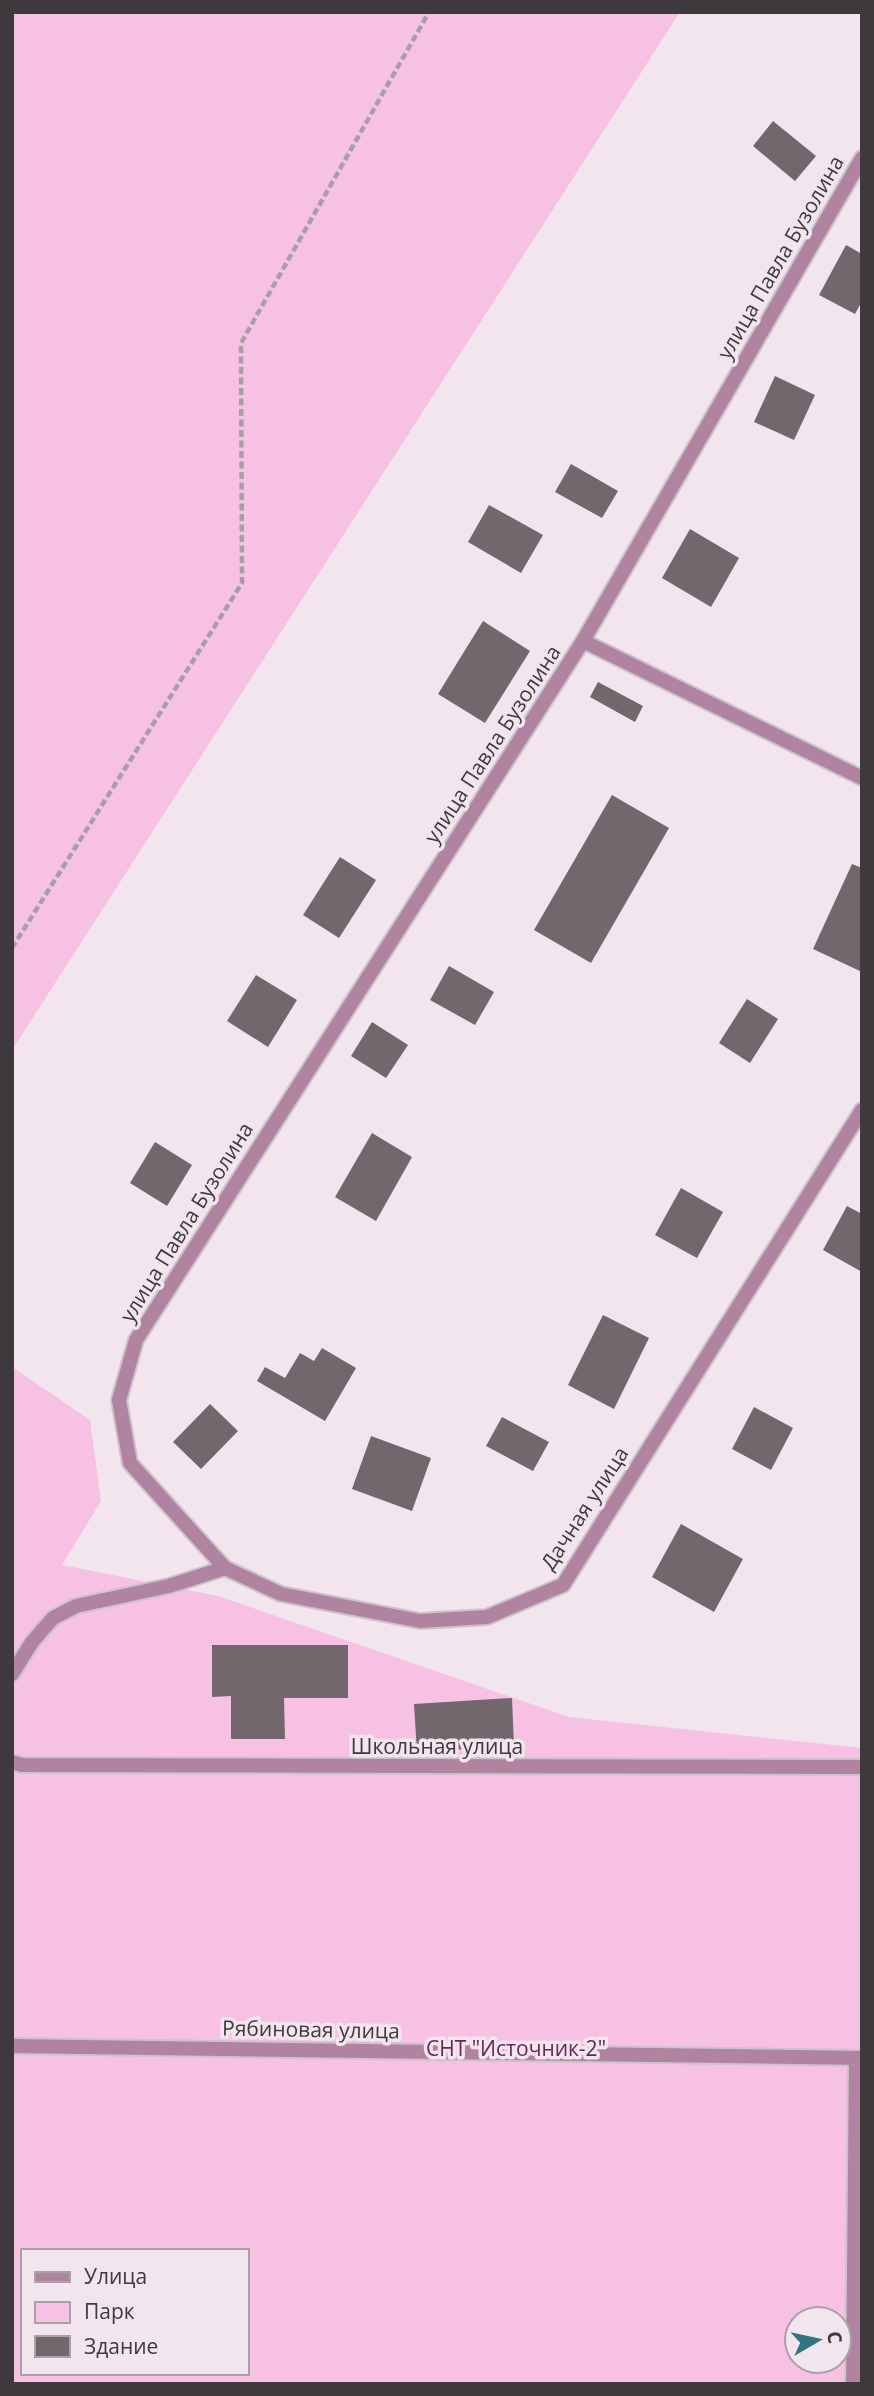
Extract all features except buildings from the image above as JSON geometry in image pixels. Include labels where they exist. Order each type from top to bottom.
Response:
[{"type":"street","name":"улица Павла Бузолина","points":[[136,1340],[583,641],[862,158]]},
{"type":"street","points":[[583,641],[862,778]]},
{"type":"street","name":"Дачная улица","points":[[136,1340],[119,1400],[130,1463],[225,1569],[281,1594],[420,1620],[487,1617],[563,1585],[862,1110]]},
{"type":"street","points":[[12,1674],[32,1642],[54,1618],[76,1606],[169,1586],[225,1569]]},
{"type":"street","name":"Школьная улица","points":[[12,1762],[35,1765],[862,1767]]},
{"type":"street","name":"Рябиновая улица","points":[[12,2046],[859,2058]]},
{"type":"street","points":[[853,2384],[859,2058]]},
{"type":"path","points":[[12,948],[242,583],[241,344],[429,12]]},
{"type":"green space","points":[[12,12],[680,12],[12,1050]]},
{"type":"green space","name":"СНТ \"Источник-2\"","points":[[12,1367],[90,1420],[101,1501],[62,1565],[218,1596],[569,1717],[862,1748],[862,2384],[12,2384]]}]
